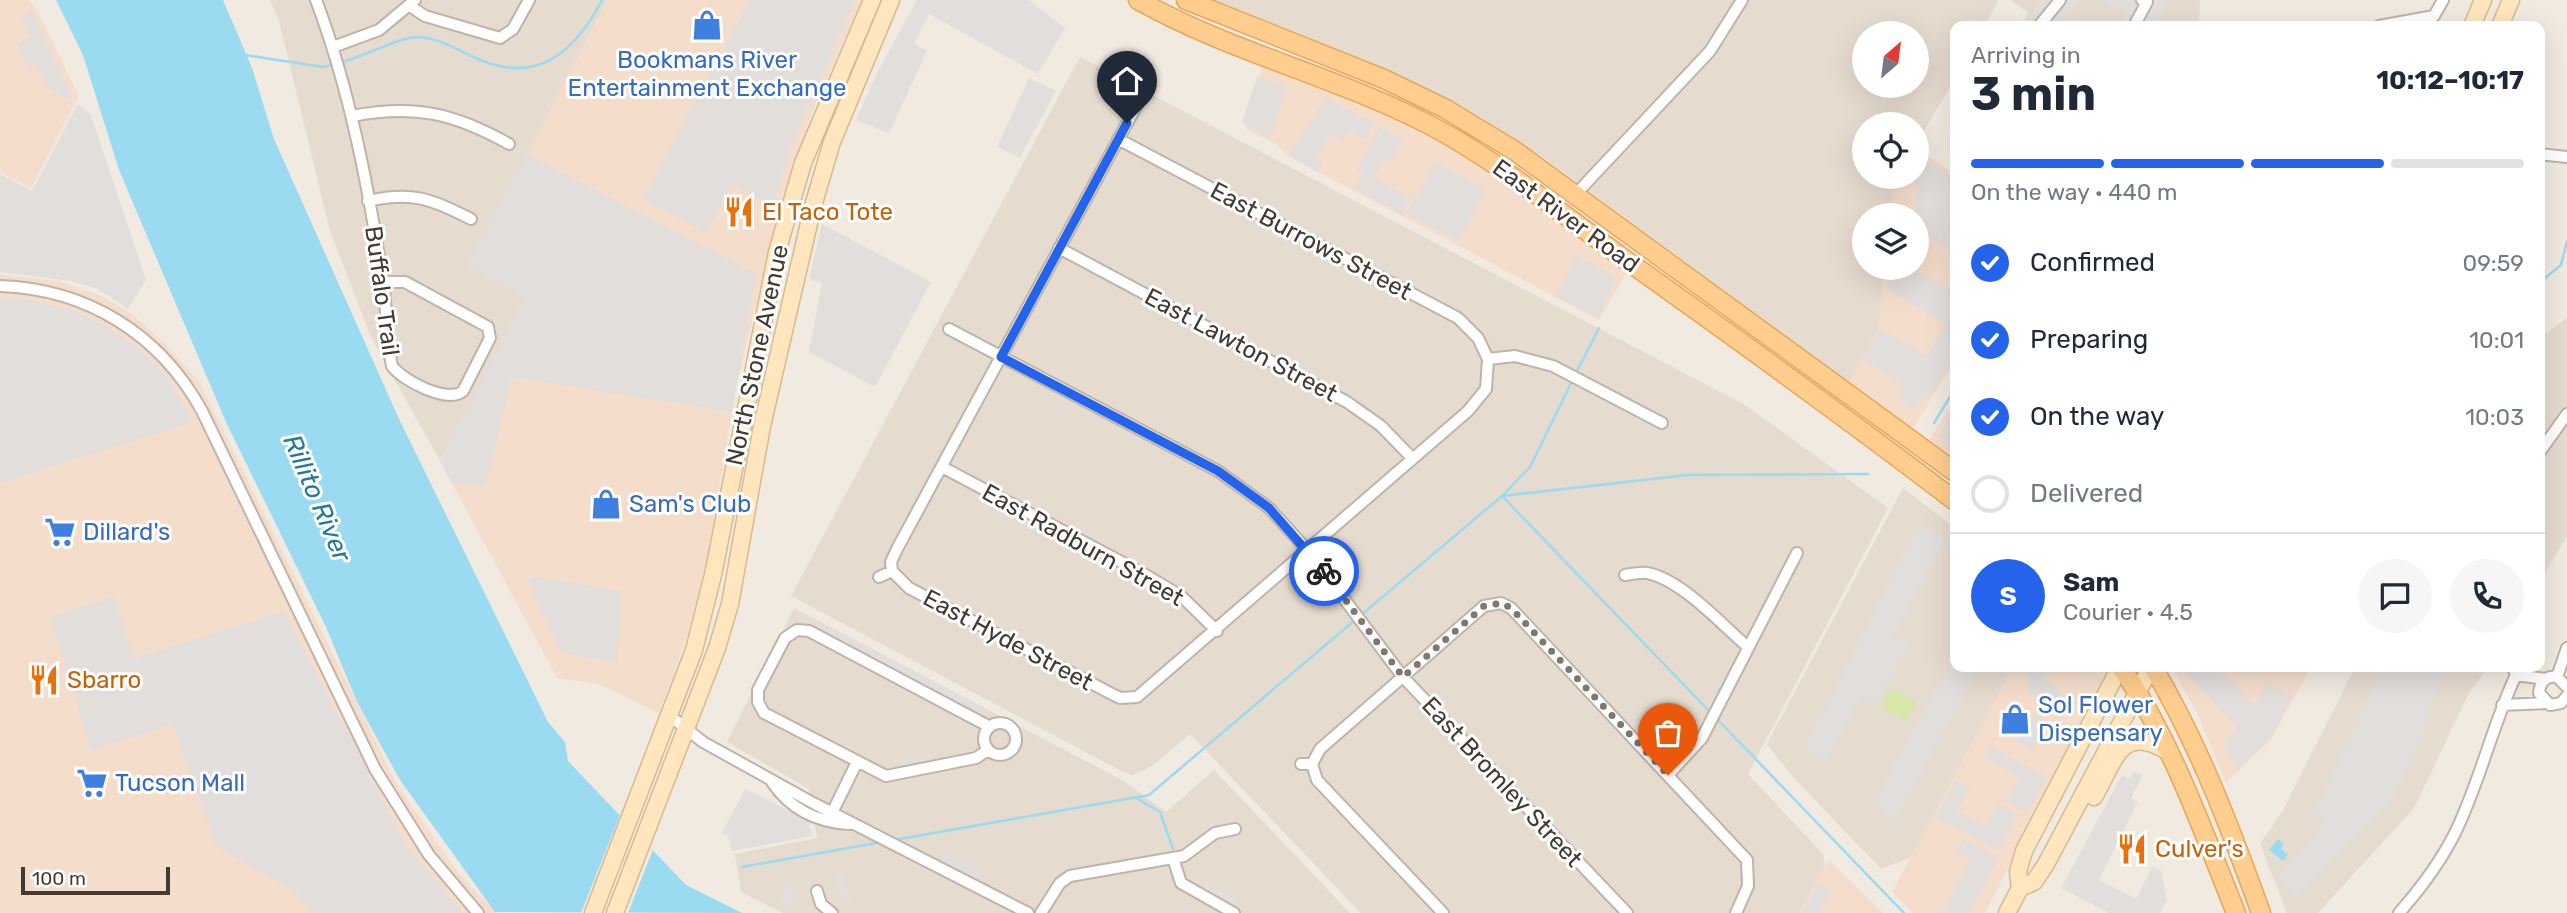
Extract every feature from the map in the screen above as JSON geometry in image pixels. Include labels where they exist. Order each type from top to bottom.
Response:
[{"type":"main road","name":"North Stone Avenue","points":[[593,913],[694,650],[713,575],[776,252],[803,163],[872,0]]},
{"type":"main road","name":"North Stone Avenue","points":[[615,913],[650,818],[687,732],[730,604],[762,426],[813,206],[832,142],[891,0]]},
{"type":"main road","name":"East River Road","points":[[1138,0],[1217,39],[1383,102],[1440,131],[1523,183],[1834,408],[1950,497]]},
{"type":"main road","name":"East River Road","points":[[1186,0],[1384,79],[1474,126],[1515,151],[1950,468]]},
{"type":"main road","points":[[2474,21],[2483,0]]},
{"type":"main road","points":[[2502,21],[2511,0]]},
{"type":"main road","points":[[1348,89],[1359,83],[1365,84],[1436,115],[1474,126]]},
{"type":"main road","points":[[1440,131],[1474,138],[1560,196],[1575,195]]},
{"type":"main road","points":[[2007,913],[2020,888],[2018,872],[2024,851],[2117,672]]},
{"type":"main road","points":[[2124,672],[2138,692],[2170,753],[2236,913]]},
{"type":"main road","points":[[2020,888],[2034,883],[2149,672]]},
{"type":"main road","points":[[2155,672],[2184,719],[2209,772],[2261,913]]},
{"type":"main road","points":[[2070,820],[2093,800],[2123,748],[2131,742],[2151,741],[2170,753]]},
{"type":"street","name":"Buffalo Trail","points":[[316,0],[341,72],[352,116],[383,282],[391,359],[395,370],[401,374],[443,396],[458,396],[490,338],[490,331],[483,323],[414,286],[399,281],[383,282]]},
{"type":"street","points":[[334,50],[379,30],[413,3],[425,16],[500,38],[513,29],[529,0]]},
{"type":"street","points":[[1575,195],[1710,51],[1742,0]]},
{"type":"street","points":[[2043,21],[2060,0]]},
{"type":"street","points":[[2137,21],[2147,2],[2142,0]]},
{"type":"street","points":[[2406,21],[2434,16],[2443,0]]},
{"type":"street","points":[[879,577],[892,571],[893,556],[1145,90]]},
{"type":"street","points":[[352,116],[385,110],[436,113],[466,121],[509,144]]},
{"type":"street","name":"East Burrows Street","points":[[1118,139],[1458,318],[1478,338],[1488,359]]},
{"type":"street","points":[[2545,155],[2567,157]]},
{"type":"street","name":"Buffalo Trail","points":[[368,201],[407,195],[436,201],[471,219]]},
{"type":"street","name":"East Lawton Street","points":[[1059,247],[1347,402],[1381,426],[1412,458]]},
{"type":"street","points":[[0,286],[48,292],[90,304],[140,335],[179,374],[202,411],[388,792],[429,855],[478,913]]},
{"type":"street","name":"East Bromley Street","points":[[949,329],[1218,471],[1269,508],[1308,551],[1403,677],[1627,913]]},
{"type":"street","points":[[1217,631],[1468,411],[1486,389],[1488,359],[1515,356],[1553,366],[1662,423]]},
{"type":"street","points":[[2545,445],[2567,414]]},
{"type":"street","name":"East Radburn Street","points":[[942,467],[1154,579],[1181,596],[1217,631]]},
{"type":"street","points":[[1668,775],[1702,738],[1797,553]]},
{"type":"street","name":"East Hyde Street","points":[[892,571],[909,588],[1110,693],[1129,699],[1146,693],[1217,631]]},
{"type":"street","points":[[1625,575],[1646,573],[1668,583],[1699,604],[1748,647]]},
{"type":"street","points":[[1443,913],[1317,779],[1307,764],[1320,749],[1484,606],[1501,603],[1511,608],[1738,850],[1749,869],[1748,886],[1736,913]]},
{"type":"street","points":[[988,750],[976,758],[886,776],[764,713],[758,702],[758,690],[785,638],[796,631],[809,631],[990,727]]},
{"type":"street","points":[[2545,703],[2539,692],[2551,678],[2567,648]]},
{"type":"street","points":[[2399,913],[2427,880],[2455,832],[2515,672]]},
{"type":"street","points":[[2528,672],[2551,678],[2567,687]]},
{"type":"street","points":[[2502,705],[2558,705],[2567,696]]},
{"type":"street","points":[[670,716],[687,732],[771,779],[785,801],[859,826],[1028,913]]},
{"type":"street","points":[[996,724],[1007,725],[1014,733],[1015,743],[1005,754],[995,755],[988,750],[984,738],[990,727],[996,724]]},
{"type":"street","points":[[829,818],[857,762]]},
{"type":"street","points":[[1041,913],[1059,883],[1070,876],[1184,856],[1215,833],[1235,829]]},
{"type":"street","points":[[1173,858],[1181,883],[1234,913]]},
{"type":"street","points":[[1749,869],[1762,868]]},
{"type":"street","points":[[817,891],[821,904],[832,913]]},
{"type":"shaded area","points":[[0,0],[29,0],[38,12],[79,96],[31,188],[0,172]]},
{"type":"shaded area","points":[[270,0],[608,0],[468,266],[525,297],[440,461],[371,337],[330,231],[279,21]]},
{"type":"shaded area","points":[[608,0],[862,0],[814,108],[783,196],[736,388],[701,598],[659,713],[599,684],[557,678],[440,461],[525,297],[468,266]]},
{"type":"shaded area","points":[[750,0],[855,0],[792,143],[773,205],[732,184],[706,233],[643,199]]},
{"type":"shaded area","points":[[917,0],[1029,0],[1065,28],[1038,74],[929,14],[914,44],[927,51],[889,133],[856,120],[876,75]]},
{"type":"shaded area","points":[[1208,0],[1999,0],[1987,21],[1950,21],[1950,87],[1929,123],[1929,112],[1852,112],[1852,189],[1894,189],[1892,203],[1852,203],[1852,280],[1883,280],[1879,328],[1849,382],[1548,161],[1474,113],[1406,78]]},
{"type":"shaded area","points":[[2010,0],[2200,0],[2199,21],[2024,21],[2029,13]]},
{"type":"shaded area","points":[[2041,0],[2080,0],[2062,21],[2025,21]]},
{"type":"shaded area","points":[[2102,0],[2168,0],[2157,21],[2122,21],[2126,13]]},
{"type":"shaded area","points":[[32,11],[72,97],[68,99],[47,87],[36,64],[28,68],[17,44],[31,37],[22,16]]},
{"type":"shaded area","points":[[1080,57],[1745,405],[1888,508],[1748,774],[1823,854],[1825,866],[1799,913],[1361,913],[1190,734],[1152,766],[1133,775],[1125,773],[791,596]]},
{"type":"shaded area","points":[[1262,66],[1356,102],[1457,151],[1504,181],[1627,272],[1599,320],[1290,157],[1276,144],[1245,128]]},
{"type":"shaded area","points":[[1257,76],[1286,86],[1271,138],[1242,123]]},
{"type":"shaded area","points":[[1029,78],[1056,91],[1020,158],[997,147]]},
{"type":"shaded area","points":[[1326,98],[1374,123],[1364,139],[1348,130],[1343,141],[1330,135],[1315,160],[1322,165],[1318,173],[1289,155]]},
{"type":"shaded area","points":[[78,104],[91,115],[146,280],[128,309],[98,289],[71,281],[0,272],[0,174],[32,191]]},
{"type":"shaded area","points":[[1379,127],[1402,139],[1391,162],[1384,158],[1374,178],[1411,198],[1402,214],[1355,189],[1363,174],[1357,170]]},
{"type":"shaded area","points":[[526,154],[756,274],[732,412],[512,377],[486,485],[452,484],[440,461],[525,297],[468,266]]},
{"type":"shaded area","points":[[1929,157],[1950,171],[1950,369],[1912,430],[1849,382],[1879,328],[1883,280],[1929,280],[1929,203],[1892,203],[1894,189],[1929,189]]},
{"type":"shaded area","points":[[1435,163],[1485,189],[1459,241],[1406,214]]},
{"type":"shaded area","points":[[1929,163],[1950,176],[1950,249],[1929,237],[1929,203],[1916,203],[1916,189],[1929,189]]},
{"type":"shaded area","points":[[822,224],[931,282],[875,387],[809,352],[822,283],[809,279]]},
{"type":"shaded area","points":[[1577,256],[1617,277],[1598,318],[1556,296]]},
{"type":"shaded area","points":[[0,275],[58,281],[102,296],[132,314],[171,349],[201,385],[396,783],[459,874],[497,913],[0,913]]},
{"type":"shaded area","points":[[1929,278],[1950,291],[1950,364],[1936,389],[1911,409],[1896,395],[1905,385],[1862,359],[1880,329],[1927,356],[1945,324],[1887,289],[1888,280]]},
{"type":"shaded area","points":[[0,298],[19,298],[72,310],[106,326],[138,348],[166,376],[193,422],[0,483]]},
{"type":"shaded area","points":[[2567,318],[2567,536],[2545,573],[2545,334]]},
{"type":"shaded area","points":[[1950,407],[1950,456],[1929,440]]},
{"type":"shaded area","points":[[1950,415],[1950,444],[1939,436]]},
{"type":"shaded area","points":[[1903,488],[1950,524],[1950,672],[2010,672],[1911,857],[1881,869],[1791,775],[1767,744]]},
{"type":"shaded area","points":[[1919,525],[1945,539],[1893,636],[1908,644],[1877,705],[1861,698],[1826,760],[1804,748]]},
{"type":"shaded area","points":[[536,577],[621,591],[617,662],[561,653],[527,580]]},
{"type":"shaded area","points":[[114,597],[134,659],[284,611],[406,845],[462,913],[310,913],[299,894],[216,846],[173,724],[91,750],[50,616]]},
{"type":"shaded area","points":[[794,608],[1122,780],[1166,812],[1214,770],[1350,913],[783,913],[741,892],[735,854],[817,838],[809,789],[727,742]]},
{"type":"shaded area","points":[[823,623],[983,707],[980,714],[819,631]]},
{"type":"shaded area","points":[[1950,664],[1950,672],[1975,672],[1896,820],[1871,807]]},
{"type":"shaded area","points":[[2010,672],[2107,672],[1985,913],[1913,913],[1892,892]]},
{"type":"shaded area","points":[[2026,672],[2047,672],[2046,681],[2077,703],[2067,717],[2028,691]]},
{"type":"shaded area","points":[[2175,672],[2308,672],[2272,738],[2226,783],[2199,717]]},
{"type":"shaded area","points":[[2185,672],[2222,672],[2254,705],[2266,685],[2293,695],[2271,737],[2238,770],[2223,745],[2238,728]]},
{"type":"shaded area","points":[[2352,672],[2485,672],[2470,691],[2414,808],[2318,913],[2287,913],[2260,844],[2282,812]]},
{"type":"shaded area","points":[[2381,672],[2446,672],[2424,716],[2430,719],[2394,797],[2296,898],[2277,878],[2317,833],[2323,820],[2314,813]]},
{"type":"shaded area","points":[[2032,713],[2047,721],[2032,750],[2016,742]]},
{"type":"shaded area","points":[[1990,746],[2047,777],[2028,813],[2006,801],[2019,777],[1983,757]]},
{"type":"shaded area","points":[[933,753],[935,764],[900,770],[898,759]]},
{"type":"shaded area","points":[[2134,771],[2143,775],[2131,798],[2138,802],[2099,880],[2136,899],[2152,867],[2161,871],[2167,900],[2160,913],[2109,913],[2061,888],[2122,775],[2130,779]]},
{"type":"shaded area","points":[[1955,780],[1970,787],[1957,811],[1986,826],[1998,804],[2017,814],[1998,850],[1935,817]]},
{"type":"shaded area","points":[[745,789],[809,821],[812,836],[732,851],[728,836],[722,833]]},
{"type":"shaded area","points":[[1963,839],[1998,858],[1969,913],[1942,913],[1970,859],[1956,851]]},
{"type":"shaded area","points":[[946,852],[984,872],[975,886],[937,867]]},
{"type":"shaded area","points":[[1829,860],[1883,913],[1799,913]]},
{"type":"shaded area","points":[[838,871],[848,887],[850,901],[841,901],[838,885],[831,877]]},
{"type":"shaded area","points":[[786,880],[795,885],[791,895],[793,906],[785,909],[782,899]]},
{"type":"shaded area","points":[[1205,883],[1240,901],[1237,909],[1202,891]]},
{"type":"shaded area","points":[[1819,883],[1831,890],[1820,913],[1802,913]]},
{"type":"green space","points":[[1890,690],[1899,691],[1917,703],[1906,721],[1881,707]]},
{"type":"water","name":"Rillito River","points":[[56,0],[223,0],[252,68],[274,139],[399,419],[548,722],[565,742],[568,761],[686,885],[742,913],[495,912],[400,780],[357,702],[326,627],[226,422],[119,170],[83,55]]},
{"type":"water","points":[[2278,839],[2284,844],[2281,849],[2288,854],[2283,861],[2269,850]]},
{"type":"pier","points":[[621,812],[654,847],[628,913],[581,913]]},
{"type":"waterway","points":[[342,62],[402,40],[418,37],[435,40],[504,67],[523,68],[540,64],[569,46],[581,33],[602,0]]},
{"type":"waterway","points":[[245,55],[323,67],[335,64]]},
{"type":"waterway","points":[[2545,278],[2561,265],[2567,241]]},
{"type":"waterway","points":[[1576,373],[1599,328]]},
{"type":"waterway","points":[[1573,379],[1530,467],[1502,496],[1712,714]]},
{"type":"waterway","points":[[1934,423],[1950,397]]},
{"type":"waterway","points":[[1360,616],[1502,496],[1688,475],[1868,474]]},
{"type":"waterway","points":[[894,840],[1149,795],[1355,620]]},
{"type":"waterway","points":[[1717,719],[1904,913]]},
{"type":"waterway","points":[[1136,798],[1160,812],[1173,849]]},
{"type":"waterway","points":[[742,867],[881,842]]},
{"type":"way so far","points":[[1324,571],[1403,677],[1484,606],[1501,603],[1511,608],[1668,775]]},
{"type":"place","name":"Bookmans River Entertainment Exchange","points":[[707,25]]},
{"type":"place","name":"El Taco Tote","points":[[739,212]]},
{"type":"place","name":"Sam's Club","points":[[606,504]]},
{"type":"place","name":"Dillard's","points":[[60,532]]},
{"type":"place","name":"Sbarro","points":[[44,680]]},
{"type":"place","name":"Sol Flower Dispensary","points":[[2015,719]]},
{"type":"place","name":"Tucson Mall","points":[[92,783]]},
{"type":"place","name":"Culver's","points":[[2132,849]]},
{"type":"route","points":[[1127,123],[1001,357],[1218,471],[1269,508],[1324,571]]}]
